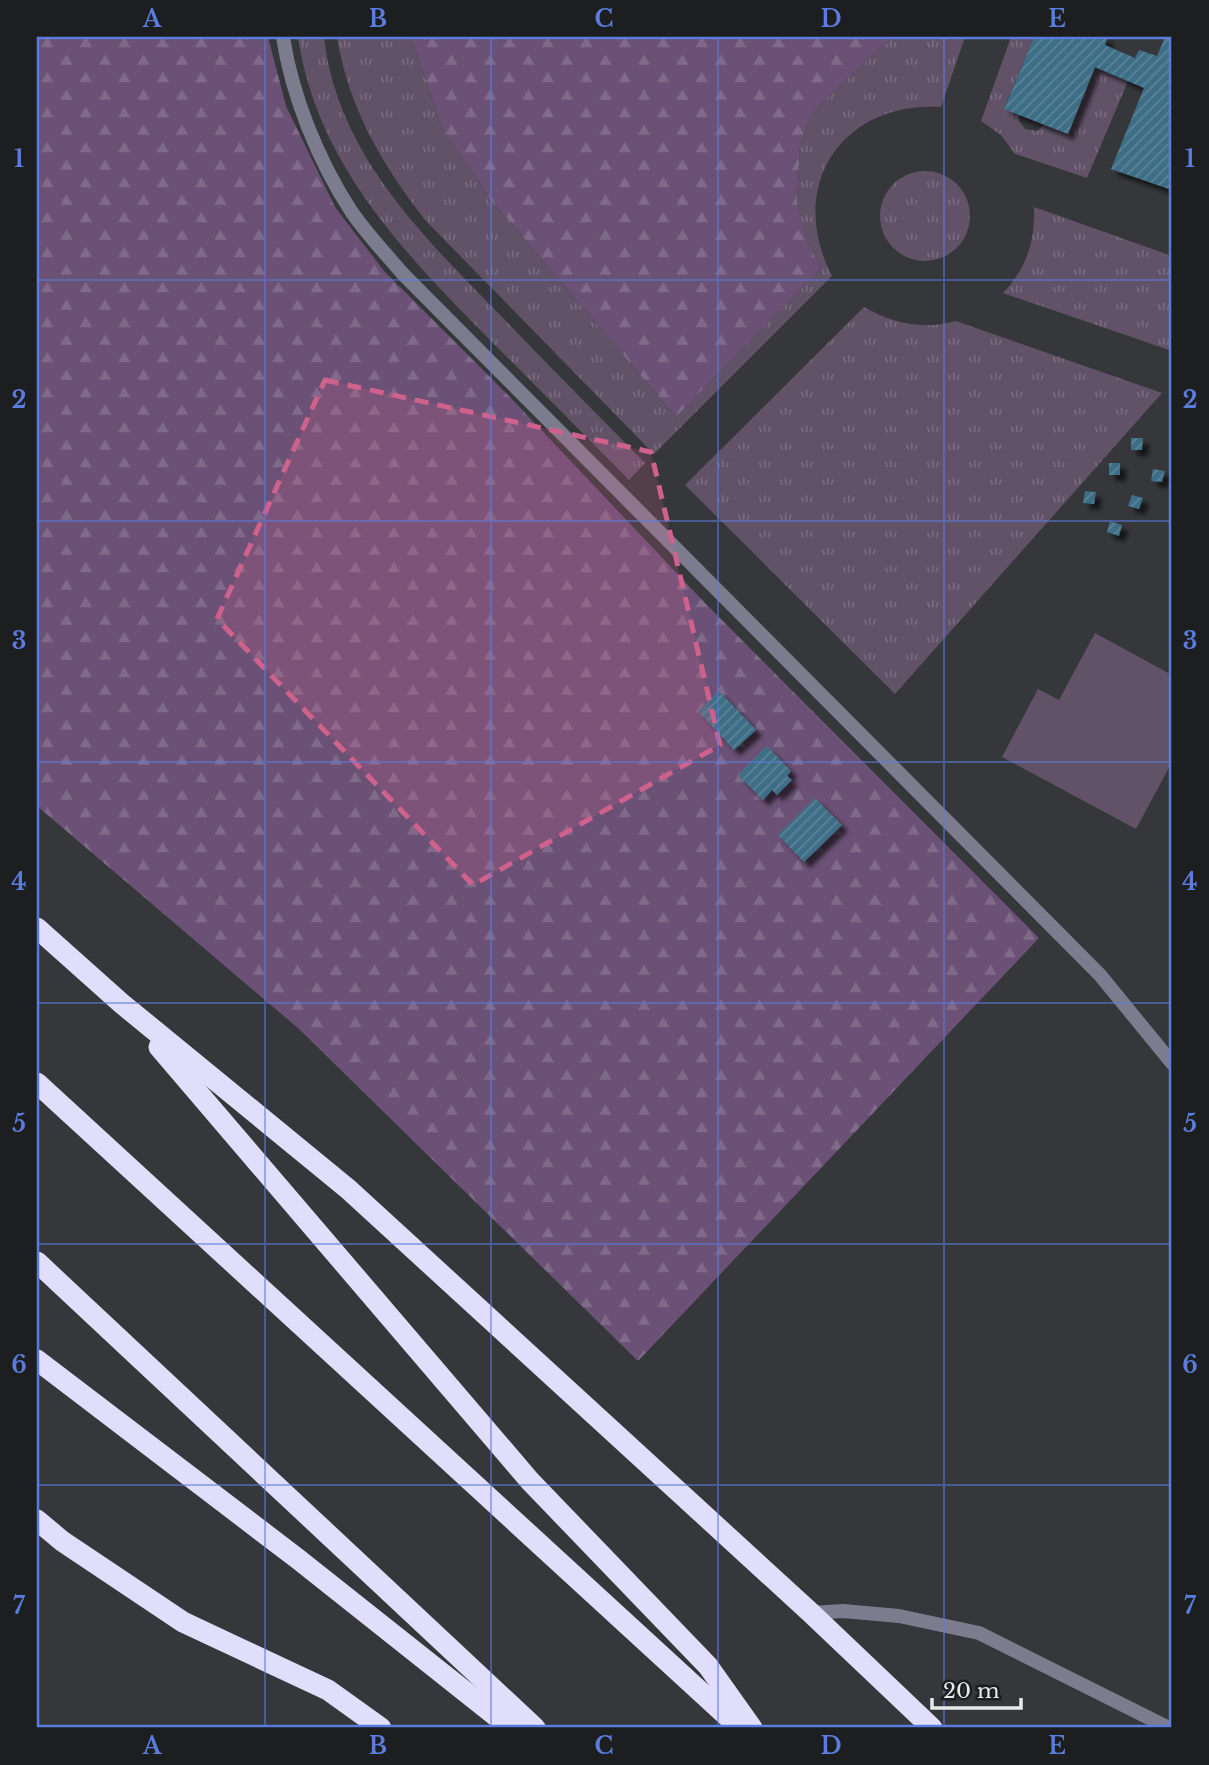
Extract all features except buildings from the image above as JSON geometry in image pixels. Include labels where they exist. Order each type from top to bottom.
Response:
[{"type":"highway","points":[[37,928],[121,1003],[347,1188],[811,1613],[932,1728]]},
{"type":"highway","points":[[121,1003],[530,1481],[708,1666],[752,1728]]},
{"type":"highway","points":[[37,1083],[740,1728]]},
{"type":"highway","points":[[37,1262],[535,1728]]},
{"type":"highway","points":[[37,1360],[298,1559],[511,1728]]},
{"type":"highway","points":[[37,1520],[62,1541],[183,1622],[328,1690],[381,1728]]},
{"type":"street","points":[[283,37],[302,109],[322,156],[352,212],[402,273],[1100,975],[1172,1063]]},
{"type":"street","points":[[811,1613],[843,1611],[899,1616],[979,1633],[1169,1728]]},
{"type":"highlighted area","points":[[325,380],[651,452],[720,745],[473,885],[217,619]]},
{"type":"green space","points":[[37,37],[268,37],[286,106],[335,207],[384,271],[509,396],[705,603],[1039,938],[638,1361],[299,1029],[37,806]]},
{"type":"green space","points":[[298,37],[324,37],[332,80],[346,119],[389,192],[473,288],[645,463],[629,480],[427,274],[369,204],[344,166],[324,125],[308,83]]},
{"type":"green space","points":[[337,37],[411,37],[442,128],[488,196],[676,417],[821,268],[808,243],[797,203],[800,144],[813,111],[893,37],[965,37],[941,107],[906,109],[875,118],[850,134],[832,156],[820,182],[816,211],[819,243],[832,276],[654,454],[427,222],[411,201],[382,158],[359,112],[342,63]]},
{"type":"green space","points":[[411,37],[893,37],[813,111],[800,144],[797,203],[808,243],[821,268],[676,417],[488,196],[442,128]]},
{"type":"green space","points":[[1011,37],[1034,37],[1004,108],[1019,114],[1019,121],[1025,129],[1037,131],[1045,124],[1068,134],[1095,67],[1128,81],[1087,178],[1015,154],[1001,135],[981,121]]},
{"type":"green space","points":[[925,171],[942,175],[957,184],[966,199],[970,216],[966,233],[957,248],[942,257],[925,261],[908,257],[893,248],[884,233],[880,216],[884,199],[893,184],[908,175]]},
{"type":"green space","points":[[1034,207],[1172,256],[1172,351],[1003,293],[1018,274],[1028,253],[1033,231]]},
{"type":"green space","points":[[864,307],[886,318],[909,324],[932,325],[956,321],[1162,393],[895,694],[685,485]]},
{"type":"green space","points":[[1095,633],[1172,675],[1172,762],[1136,829],[1002,757],[1038,689],[1059,700]]}]
